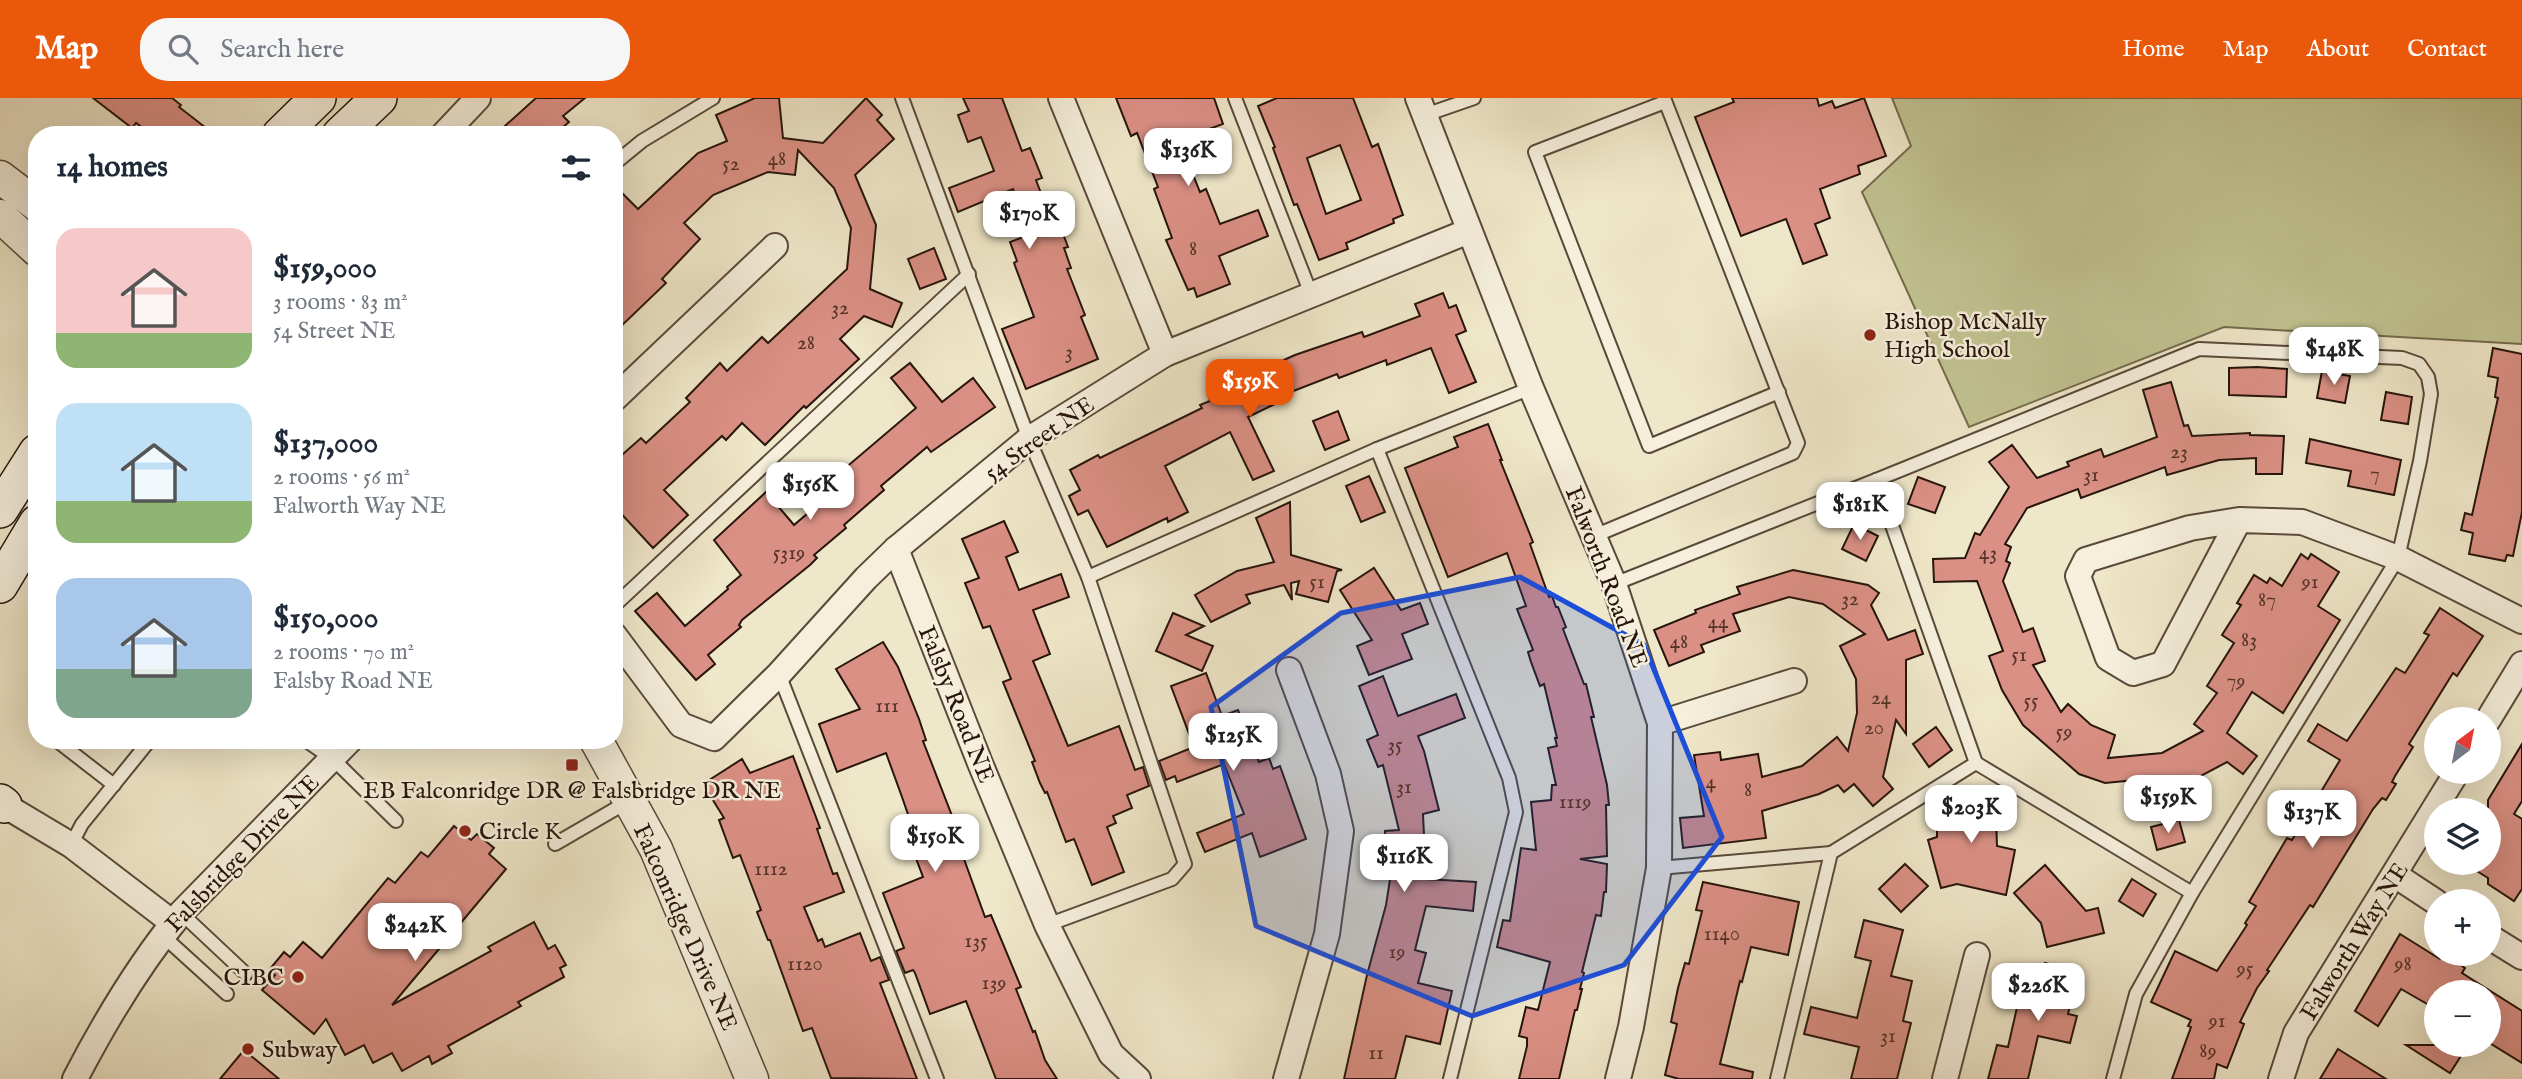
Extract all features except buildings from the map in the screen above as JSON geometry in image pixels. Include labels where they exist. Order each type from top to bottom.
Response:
[{"type":"main road","points":[[289,126],[317,98]]},
{"type":"main road","points":[[350,126],[379,98]]},
{"type":"main road","points":[[0,510],[28,466]]},
{"type":"main road","points":[[0,585],[28,538]]},
{"type":"street","points":[[452,126],[478,98]]},
{"type":"street","points":[[1061,98],[1165,355]]},
{"type":"street","name":"Falworth Road NE","points":[[1422,107],[1531,388],[1614,584],[1660,723],[1659,868],[1631,1027],[1618,1079]]},
{"type":"street","points":[[0,177],[28,198]]},
{"type":"street","points":[[0,216],[28,242]]},
{"type":"street","name":"54 Street NE","points":[[623,647],[681,725],[714,738],[779,674],[896,549],[1029,439],[1165,355],[1469,231]]},
{"type":"street","points":[[623,390],[775,246]]},
{"type":"street","points":[[2239,520],[2163,664],[2133,673],[2108,658],[2078,576],[2086,560],[2190,528],[2239,520],[2302,522],[2398,558],[2522,621]]},
{"type":"street","name":"Falsby Road NE","points":[[896,549],[1047,925],[1111,1054],[1138,1079]]},
{"type":"street","points":[[2496,707],[2522,664]]},
{"type":"street","points":[[1286,1079],[1327,934],[1341,831],[1328,774],[1289,670]]},
{"type":"street","points":[[1660,723],[1794,681]]},
{"type":"street","name":"Falsbridge Drive NE","points":[[75,1079],[95,1041],[172,924],[342,749]]},
{"type":"street","name":"Falconridge Drive NE","points":[[601,749],[656,849],[752,1079]]},
{"type":"street","name":"Falworth Way NE","points":[[2281,1079],[2296,1033],[2450,784]]},
{"type":"street","points":[[1,804],[71,845],[172,924]]},
{"type":"street","points":[[2395,875],[2424,894]]},
{"type":"street","points":[[2501,944],[2522,957]]},
{"type":"street","points":[[1945,1079],[1977,955]]},
{"type":"lane","points":[[623,157],[642,141],[713,98]]},
{"type":"lane","points":[[902,98],[1029,439],[1088,577],[1185,864],[1172,879],[1047,925]]},
{"type":"lane","points":[[1235,98],[1311,294]]},
{"type":"lane","points":[[1422,107],[1474,98]]},
{"type":"lane","points":[[1594,536],[1793,453],[1798,443],[1779,392],[1664,100],[1535,152],[1649,446],[1779,392]]},
{"type":"lane","points":[[623,598],[969,274]]},
{"type":"lane","points":[[1614,584],[2199,349],[2402,358],[2419,365],[2428,377],[2431,394],[2420,461],[2398,558],[2192,893],[2136,994],[2113,1079]]},
{"type":"lane","points":[[1088,577],[1377,449],[1531,388]]},
{"type":"lane","points":[[1377,449],[1509,778],[1516,812],[1450,1079]]},
{"type":"lane","points":[[1876,480],[1976,763],[2192,893]]},
{"type":"lane","points":[[779,674],[937,1079]]},
{"type":"lane","points":[[68,749],[114,785]]},
{"type":"lane","points":[[71,845],[82,824],[143,749]]},
{"type":"lane","points":[[318,749],[333,759],[396,821]]},
{"type":"lane","points":[[1659,868],[1830,853],[1976,763]]},
{"type":"lane","points":[[555,844],[629,801]]},
{"type":"lane","points":[[1777,1079],[1830,853]]},
{"type":"lane","points":[[172,924],[246,974]]},
{"type":"lane","points":[[172,924],[227,994]]},
{"type":"highlighted area","points":[[1520,577],[1644,645],[1722,837],[1624,965],[1472,1016],[1256,926],[1211,707],[1341,613]]},
{"type":"green space","points":[[1892,98],[2522,98],[2522,344],[2224,327],[1969,427],[1862,192],[1911,146]]},
{"type":"place","name":"Bishop McNally High School","points":[[1870,335]]},
{"type":"place","name":"EB Falconridge DR @ Falsbridge DR NE","points":[[572,765]]},
{"type":"place","name":"Circle K","points":[[465,831]]},
{"type":"place","name":"CIBC","points":[[298,977]]},
{"type":"place","name":"Subway","points":[[248,1049]]}]
